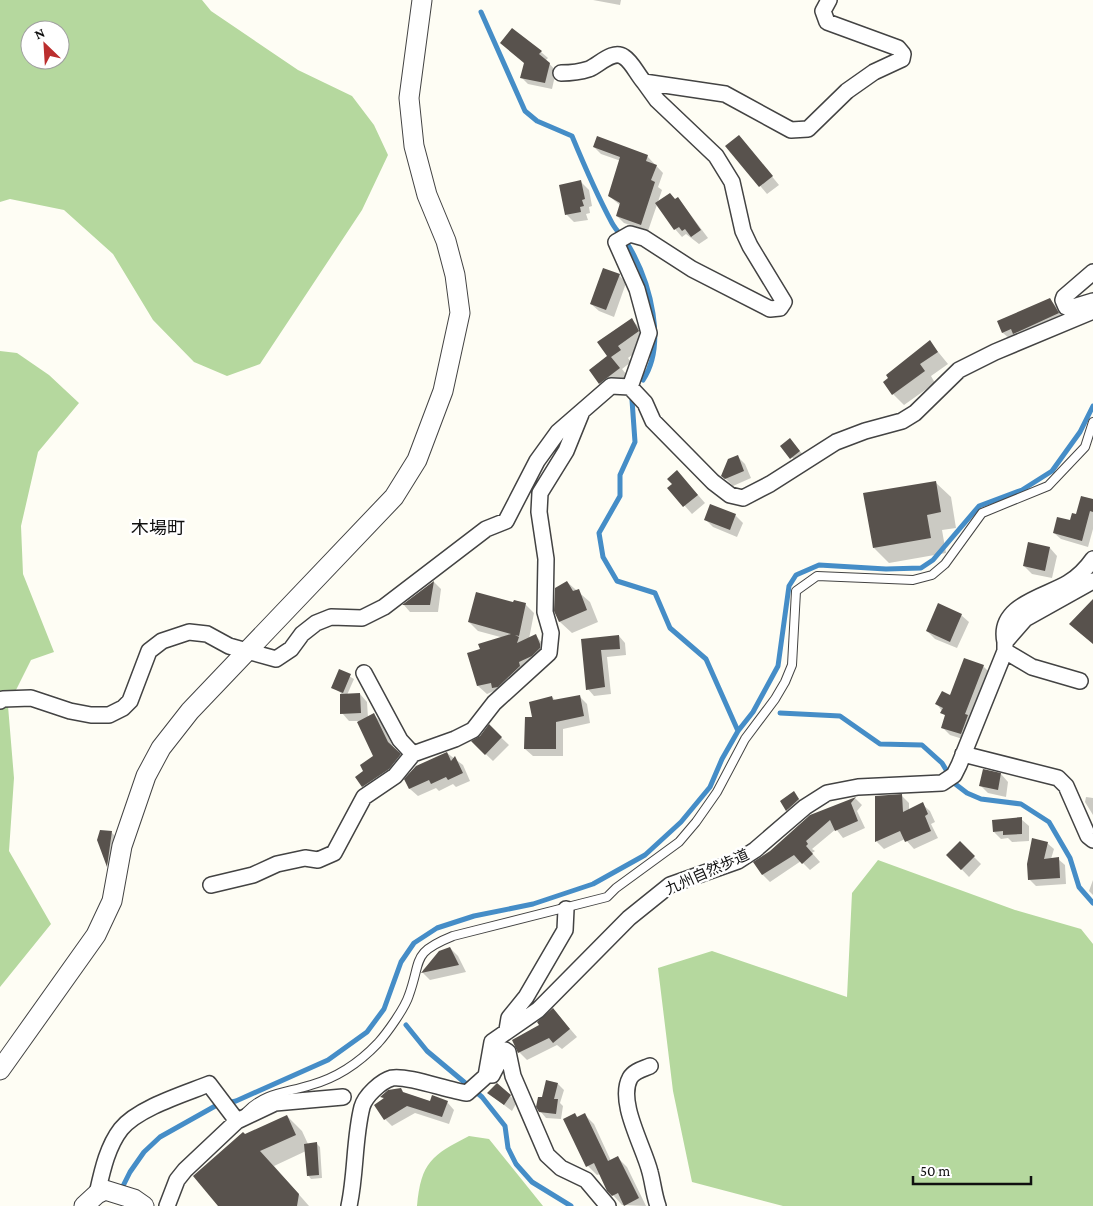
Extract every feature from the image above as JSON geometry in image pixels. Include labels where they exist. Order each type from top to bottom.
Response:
[{"type":"street","points":[[0,1070],[96,936],[112,901],[122,846],[133,809],[146,776],[161,748],[190,711],[248,653],[394,497],[417,460],[444,391],[460,313],[455,275],[446,241],[427,194],[414,146],[409,98],[422,0]]},
{"type":"street","points":[[644,82],[724,94],[790,130],[808,130],[847,91],[874,72],[902,59],[903,54],[898,48],[827,22],[823,11],[829,0]]},
{"type":"street","points":[[561,73],[579,72],[599,64],[614,55],[626,58],[657,100],[694,134],[719,161],[732,182],[743,231],[759,262],[782,295],[784,306],[770,309],[692,269],[644,238],[624,238],[649,333],[630,387]]},
{"type":"street","points":[[1093,272],[1064,297],[1063,300],[1066,307],[1070,308],[1093,301]]},
{"type":"street","points":[[0,701],[3,699],[31,698],[91,716],[108,715],[123,708],[130,701],[149,650],[162,641],[190,632],[207,634],[229,646],[248,653],[276,659],[280,658],[316,623],[331,617],[362,618],[384,607],[486,529],[506,521],[538,460],[558,432],[611,386],[630,387],[645,403],[653,421],[713,482],[730,495],[743,498],[770,484],[836,442],[865,431],[902,421],[915,413],[959,370],[995,352],[1093,311]]},
{"type":"street","points":[[211,885],[253,875],[277,864],[306,858],[318,860],[334,853],[364,797],[395,776],[413,754],[455,739],[473,730],[494,703],[549,653],[551,633],[545,612],[546,559],[539,512],[540,494],[566,451],[584,408]]},
{"type":"street","points":[[1080,681],[1032,667],[1005,646],[1003,632],[1005,625],[1024,602],[1070,582],[1083,572],[1093,559]]},
{"type":"street","points":[[1093,581],[1025,619],[1005,646],[961,759],[1058,778],[1066,786],[1088,836],[1093,840]]},
{"type":"street","points":[[364,673],[400,740],[413,754]]},
{"type":"street","name":"九州自然歩道","points":[[483,1080],[492,1042],[506,1030],[538,1010],[629,918],[670,885],[738,861],[755,850],[805,807],[827,793],[858,786],[942,783],[954,775],[961,759]]},
{"type":"street","points":[[506,1030],[509,1018],[526,997],[565,930],[566,909]]},
{"type":"street","points":[[349,1206],[362,1105],[373,1091],[392,1078],[413,1080],[451,1091],[467,1093],[492,1075],[505,1050],[508,1052],[513,1076],[547,1155],[561,1168],[586,1180],[608,1206]]},
{"type":"street","points":[[650,1066],[633,1073],[629,1079],[627,1094],[637,1138],[650,1170],[658,1206]]},
{"type":"street","points":[[139,1203],[96,1197],[110,1147],[121,1128],[141,1114],[209,1084],[237,1121]]},
{"type":"street","points":[[167,1206],[177,1180],[185,1170],[237,1121],[275,1103],[312,1098],[343,1097]]},
{"type":"lane","points":[[237,1121],[258,1100],[313,1085],[353,1066],[378,1042],[391,1025],[409,996],[419,957],[433,945],[461,934],[608,898],[616,888],[679,842],[718,792],[737,751],[785,682],[792,665],[796,591],[817,576],[913,580],[932,574],[945,564],[982,513],[1048,486],[1085,446],[1093,422]]},
{"type":"green space","points":[[0,0],[202,0],[211,11],[298,70],[352,96],[374,125],[388,155],[362,210],[260,364],[227,376],[194,362],[153,320],[113,254],[64,210],[10,199],[0,202]]},
{"type":"green space","points":[[0,351],[17,353],[49,375],[79,403],[38,452],[21,526],[23,574],[54,652],[31,660],[8,706],[14,778],[9,851],[51,924],[0,987]]},
{"type":"green space","points":[[878,860],[1015,910],[1081,929],[1093,944],[1093,1206],[783,1206],[692,1182],[673,1091],[658,968],[712,951],[847,997],[852,893]]},
{"type":"green space","points":[[469,1136],[489,1139],[543,1206],[417,1206],[425,1170],[437,1155]]},
{"type":"building","points":[[512,28],[542,51],[539,54],[550,63],[545,83],[520,78],[524,63],[500,43]]},
{"type":"building","points":[[739,135],[773,176],[759,187],[725,146]]},
{"type":"building","points":[[597,136],[648,155],[646,161],[657,165],[651,180],[655,182],[641,225],[616,216],[620,203],[608,196],[620,157],[593,147]]},
{"type":"building","points":[[581,180],[585,199],[582,200],[584,206],[580,207],[581,212],[565,215],[559,185]]},
{"type":"building","points":[[670,193],[675,199],[678,197],[701,230],[691,237],[685,229],[682,231],[679,227],[674,230],[655,203]]},
{"type":"building","points":[[603,268],[620,274],[606,310],[590,304]]},
{"type":"building","points":[[1050,298],[1059,313],[1013,334],[1011,329],[1002,333],[997,321]]},
{"type":"building","points":[[632,318],[639,331],[618,346],[621,350],[611,357],[620,368],[599,384],[589,370],[607,356],[597,342]]},
{"type":"building","points":[[930,340],[938,352],[920,364],[925,371],[892,395],[883,382],[888,378],[886,375]]},
{"type":"building","points":[[790,438],[800,451],[790,459],[780,446]]},
{"type":"building","points":[[738,455],[744,471],[725,479],[721,476],[728,459]]},
{"type":"building","points":[[677,470],[698,495],[683,507],[667,488],[672,484],[667,479]]},
{"type":"building","points":[[936,481],[941,512],[927,515],[931,538],[873,548],[863,493]]},
{"type":"building","points":[[1081,496],[1093,499],[1093,512],[1090,511],[1082,541],[1053,533],[1057,517],[1070,520],[1072,513],[1076,514]]},
{"type":"building","points":[[710,504],[736,514],[730,530],[704,520]]},
{"type":"building","points":[[1028,542],[1050,547],[1045,571],[1023,566]]},
{"type":"building","points":[[434,581],[430,605],[402,605]]},
{"type":"building","points":[[567,581],[573,591],[579,589],[587,610],[559,622],[554,611],[555,588]]},
{"type":"building","points":[[476,592],[513,602],[514,600],[526,603],[519,636],[515,635],[519,637],[517,643],[536,634],[540,644],[540,648],[532,656],[519,662],[520,666],[498,687],[492,688],[491,683],[477,686],[467,653],[480,649],[478,644],[511,634],[468,622]]},
{"type":"building","points":[[1093,599],[1093,644],[1069,624]]},
{"type":"building","points":[[938,603],[962,614],[950,642],[926,631]]},
{"type":"building","points":[[619,635],[620,649],[601,650],[605,687],[586,690],[581,639]]},
{"type":"building","points":[[964,658],[984,665],[965,714],[968,715],[961,734],[941,728],[945,715],[940,713],[943,708],[935,704],[942,691],[950,695]]},
{"type":"building","points":[[339,669],[351,674],[343,693],[331,688]]},
{"type":"building","points":[[360,693],[361,713],[340,714],[340,694]]},
{"type":"building","points":[[580,695],[584,716],[556,722],[556,749],[524,749],[525,717],[532,717],[529,702],[552,696],[553,700]]},
{"type":"building","points":[[374,713],[388,742],[401,754],[389,769],[362,787],[355,777],[363,771],[360,765],[373,756],[357,722]]},
{"type":"building","points":[[489,724],[502,737],[485,755],[471,741],[480,736]]},
{"type":"building","points":[[447,752],[451,761],[455,756],[463,773],[448,780],[446,777],[431,784],[429,780],[409,789],[404,779],[416,766]]},
{"type":"building","points":[[983,769],[1001,773],[998,790],[979,786]]},
{"type":"building","points":[[794,791],[799,799],[786,811],[780,801]]},
{"type":"building","points":[[902,794],[903,812],[923,802],[928,814],[925,816],[931,831],[905,842],[900,831],[875,842],[875,796]]},
{"type":"building","points":[[856,797],[851,803],[858,821],[835,831],[830,820],[806,841],[808,844],[806,846],[813,854],[802,864],[794,855],[762,875],[753,862],[770,851],[810,815]]},
{"type":"building","points":[[1022,817],[1022,834],[1003,835],[1003,831],[993,832],[992,820]]},
{"type":"building","points":[[100,830],[112,831],[107,867],[97,840]]},
{"type":"building","points":[[1032,838],[1048,842],[1044,859],[1059,857],[1060,878],[1028,880],[1027,864]]},
{"type":"building","points":[[960,841],[975,856],[961,870],[946,855]]},
{"type":"building","points":[[450,947],[459,965],[421,973],[439,951]]},
{"type":"building","points":[[553,1008],[570,1029],[553,1043],[549,1038],[518,1053],[512,1040],[539,1025],[537,1022]]},
{"type":"building","points":[[546,1080],[558,1083],[554,1099],[558,1099],[556,1114],[539,1112],[536,1107],[538,1097],[542,1097]]},
{"type":"building","points":[[497,1083],[511,1095],[504,1105],[487,1093]]},
{"type":"building","points":[[401,1088],[403,1092],[430,1101],[432,1095],[448,1101],[442,1117],[407,1106],[384,1120],[374,1105],[384,1098],[380,1097],[388,1090]]},
{"type":"building","points":[[575,1113],[577,1117],[585,1113],[608,1161],[618,1156],[639,1198],[624,1206],[618,1193],[612,1196],[607,1191],[594,1163],[586,1167],[563,1119]]},
{"type":"building","points":[[287,1115],[296,1135],[260,1151],[299,1194],[297,1206],[218,1206],[193,1176],[243,1132],[245,1134]]},
{"type":"building","points":[[317,1142],[319,1175],[307,1176],[304,1144]]},
{"type":"waterway","points":[[481,12],[525,111],[537,121],[572,136],[606,212],[637,262],[649,296],[655,332],[654,349],[650,365],[643,380]]},
{"type":"waterway","points":[[632,400],[635,442],[620,475],[620,496],[599,533],[603,557],[617,581],[655,593],[670,628],[706,659],[738,731]]},
{"type":"waterway","points":[[121,1190],[130,1172],[144,1152],[160,1137],[217,1105],[236,1101],[328,1060],[367,1032],[384,1009],[401,962],[414,943],[437,928],[474,916],[533,904],[593,884],[645,855],[681,822],[710,787],[722,759],[738,731],[753,712],[778,666],[789,586],[796,575],[819,565],[886,569],[921,568],[933,560],[979,506],[1022,490],[1052,471],[1080,432],[1093,406]]},
{"type":"waterway","points":[[780,713],[840,716],[880,744],[922,745],[942,763],[954,783],[967,793],[981,799],[1021,804],[1049,822],[1070,858],[1079,887],[1093,903]]},
{"type":"waterway","points":[[406,1025],[427,1051],[482,1097],[505,1126],[508,1148],[516,1164],[532,1182],[571,1206]]},
{"type":"district","name":"木場町","points":[[158,528]]}]
